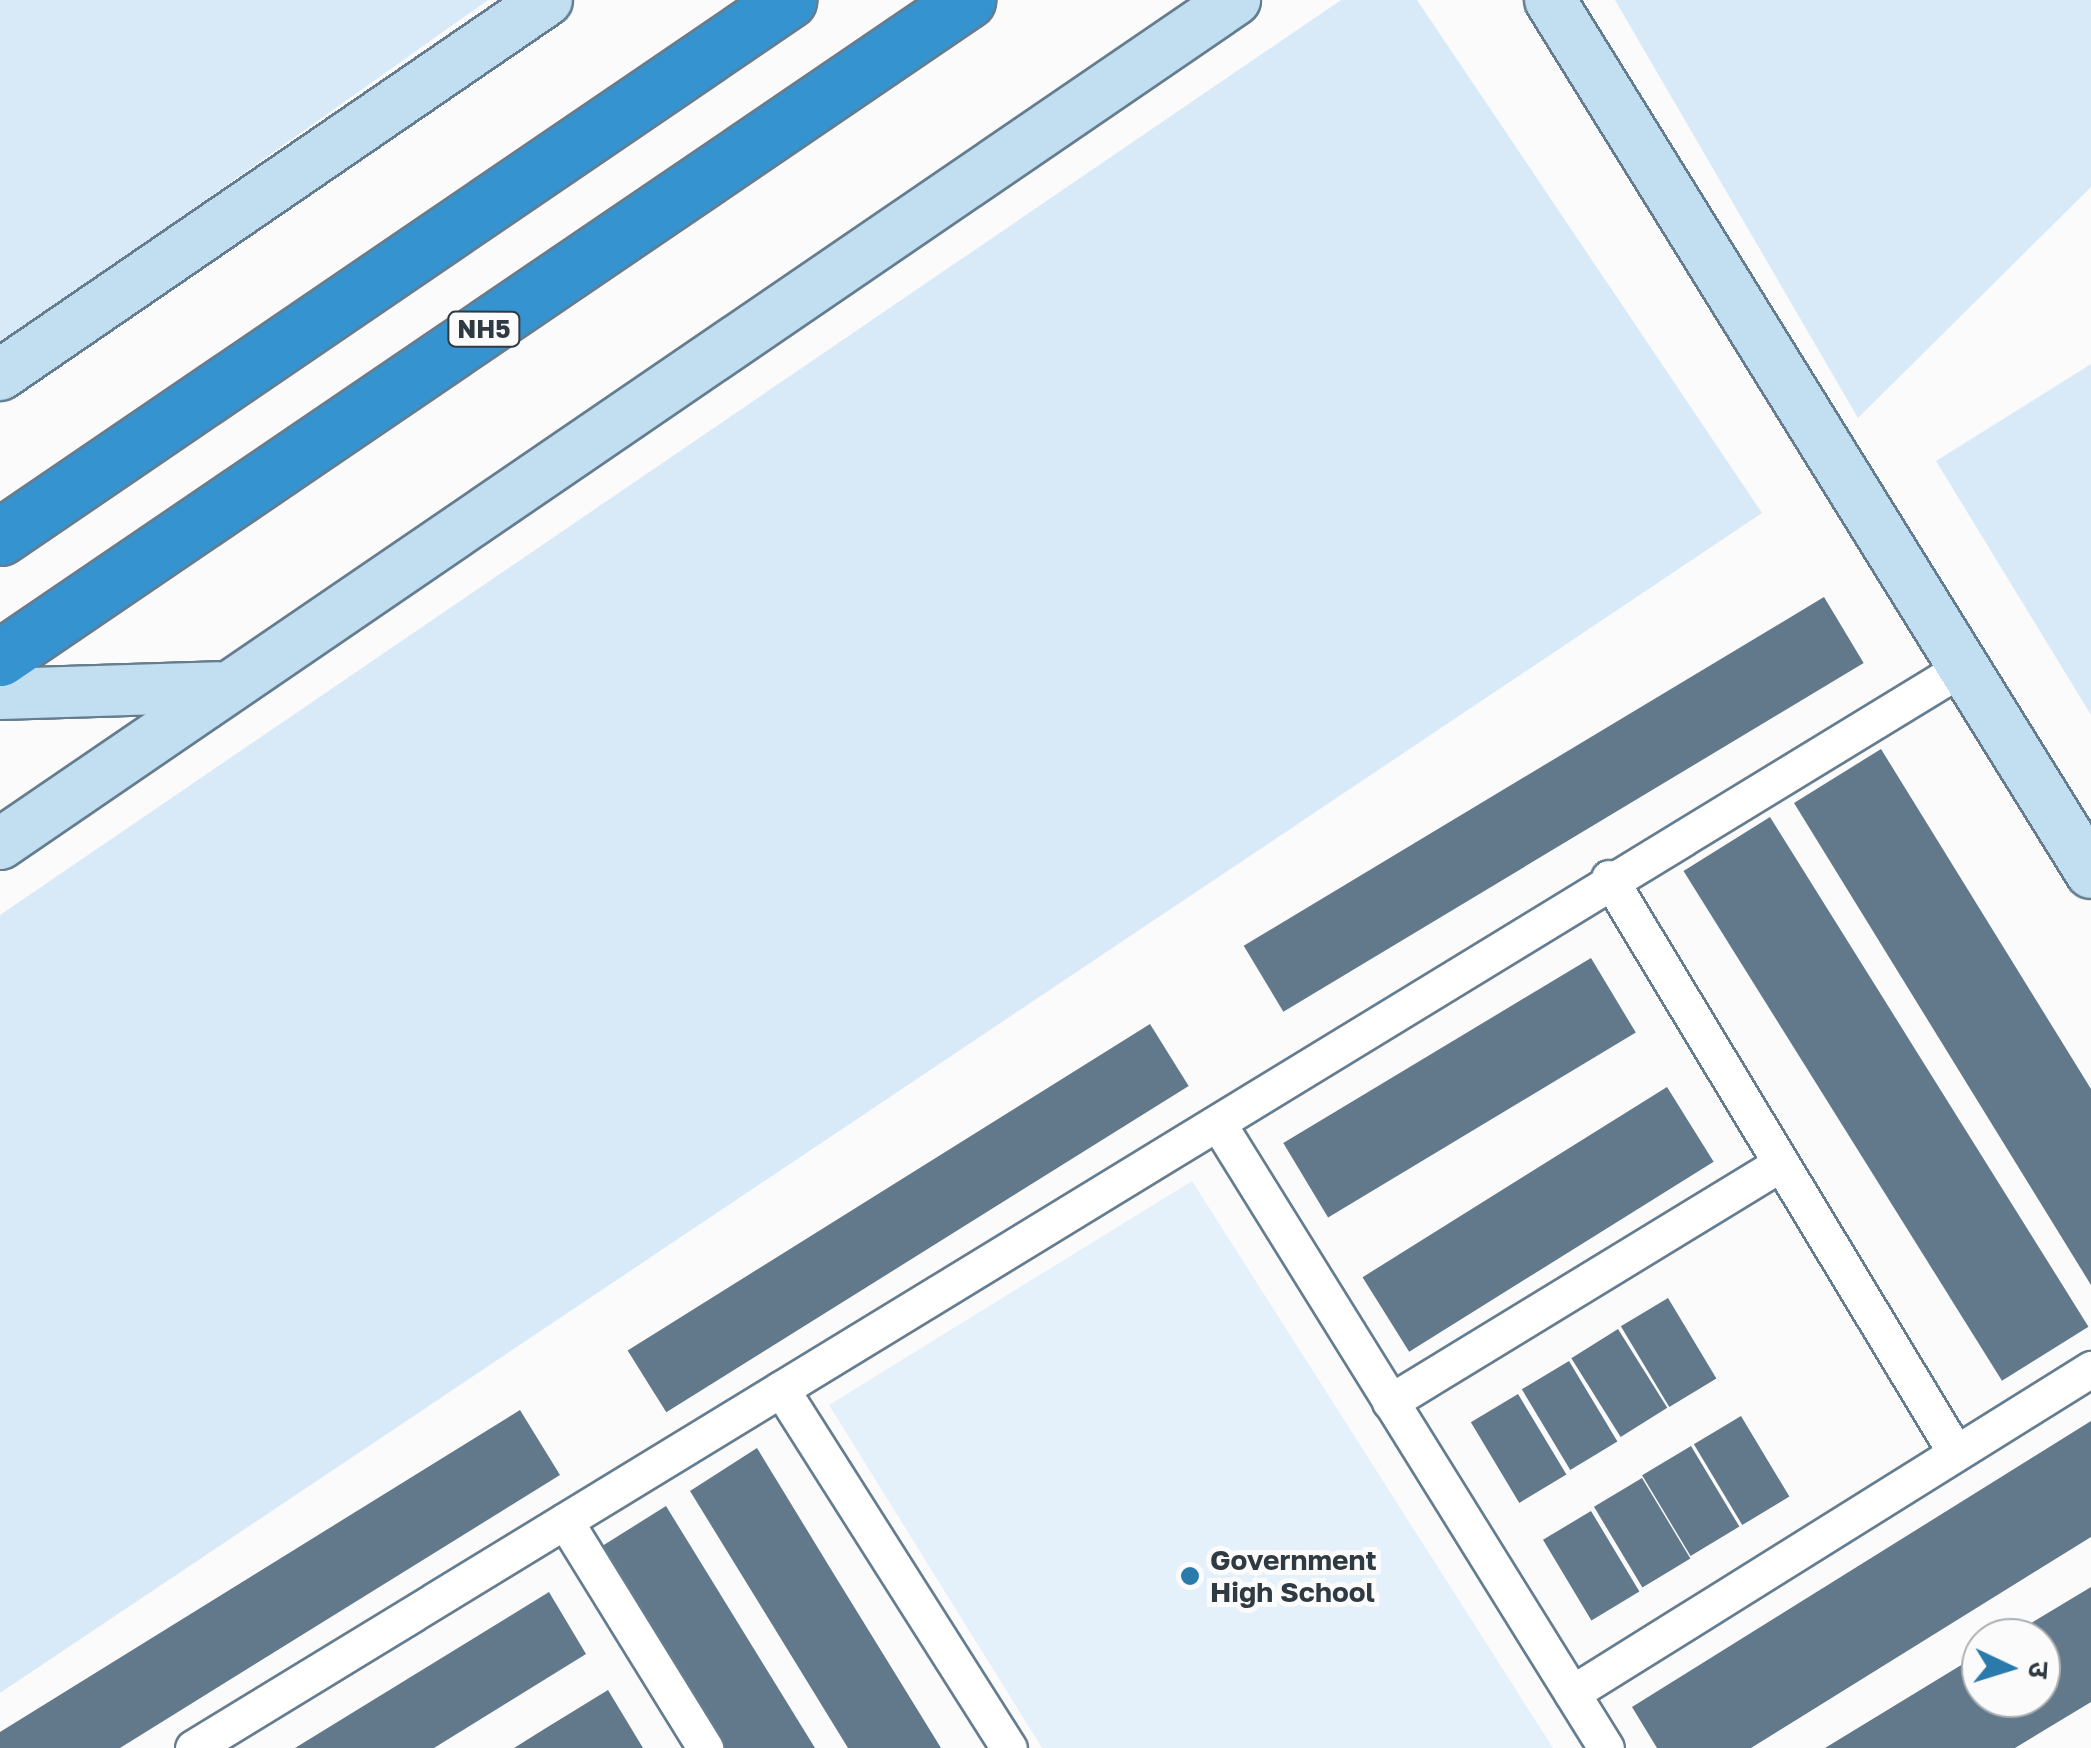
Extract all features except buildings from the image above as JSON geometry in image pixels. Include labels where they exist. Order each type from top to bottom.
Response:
[{"type":"highway","points":[[0,537],[788,0]]},
{"type":"highway","name":"NH5","points":[[0,658],[967,0]]},
{"type":"street","points":[[0,375],[547,0]]},
{"type":"street","points":[[0,844],[218,687],[1234,0]]},
{"type":"street","points":[[1550,0],[2091,873]]},
{"type":"street","points":[[193,1748],[1219,1125],[1608,878],[1963,667]]},
{"type":"street","points":[[0,694],[218,687]]},
{"type":"street","points":[[1608,878],[1954,1450]]},
{"type":"street","points":[[1219,1125],[1606,1748]]},
{"type":"street","points":[[1390,1402],[1781,1164]]},
{"type":"street","points":[[1572,1693],[1954,1450],[2091,1369]]},
{"type":"street","points":[[780,1390],[1009,1748]]},
{"type":"street","points":[[565,1521],[705,1748]]},
{"type":"shaded area","points":[[0,0],[488,0],[0,346]]},
{"type":"shaded area","points":[[1341,0],[1417,0],[1762,513],[0,1693],[0,915]]},
{"type":"shaded area","points":[[1615,0],[2091,0],[2091,187],[1858,418]]},
{"type":"shaded area","points":[[2091,364],[2091,715],[1936,461]]},
{"type":"shaded area","name":"Government High School","points":[[1192,1181],[1553,1748],[1042,1748],[829,1405]]},
{"type":"place","name":"Government High School","points":[[1190,1576]]}]
